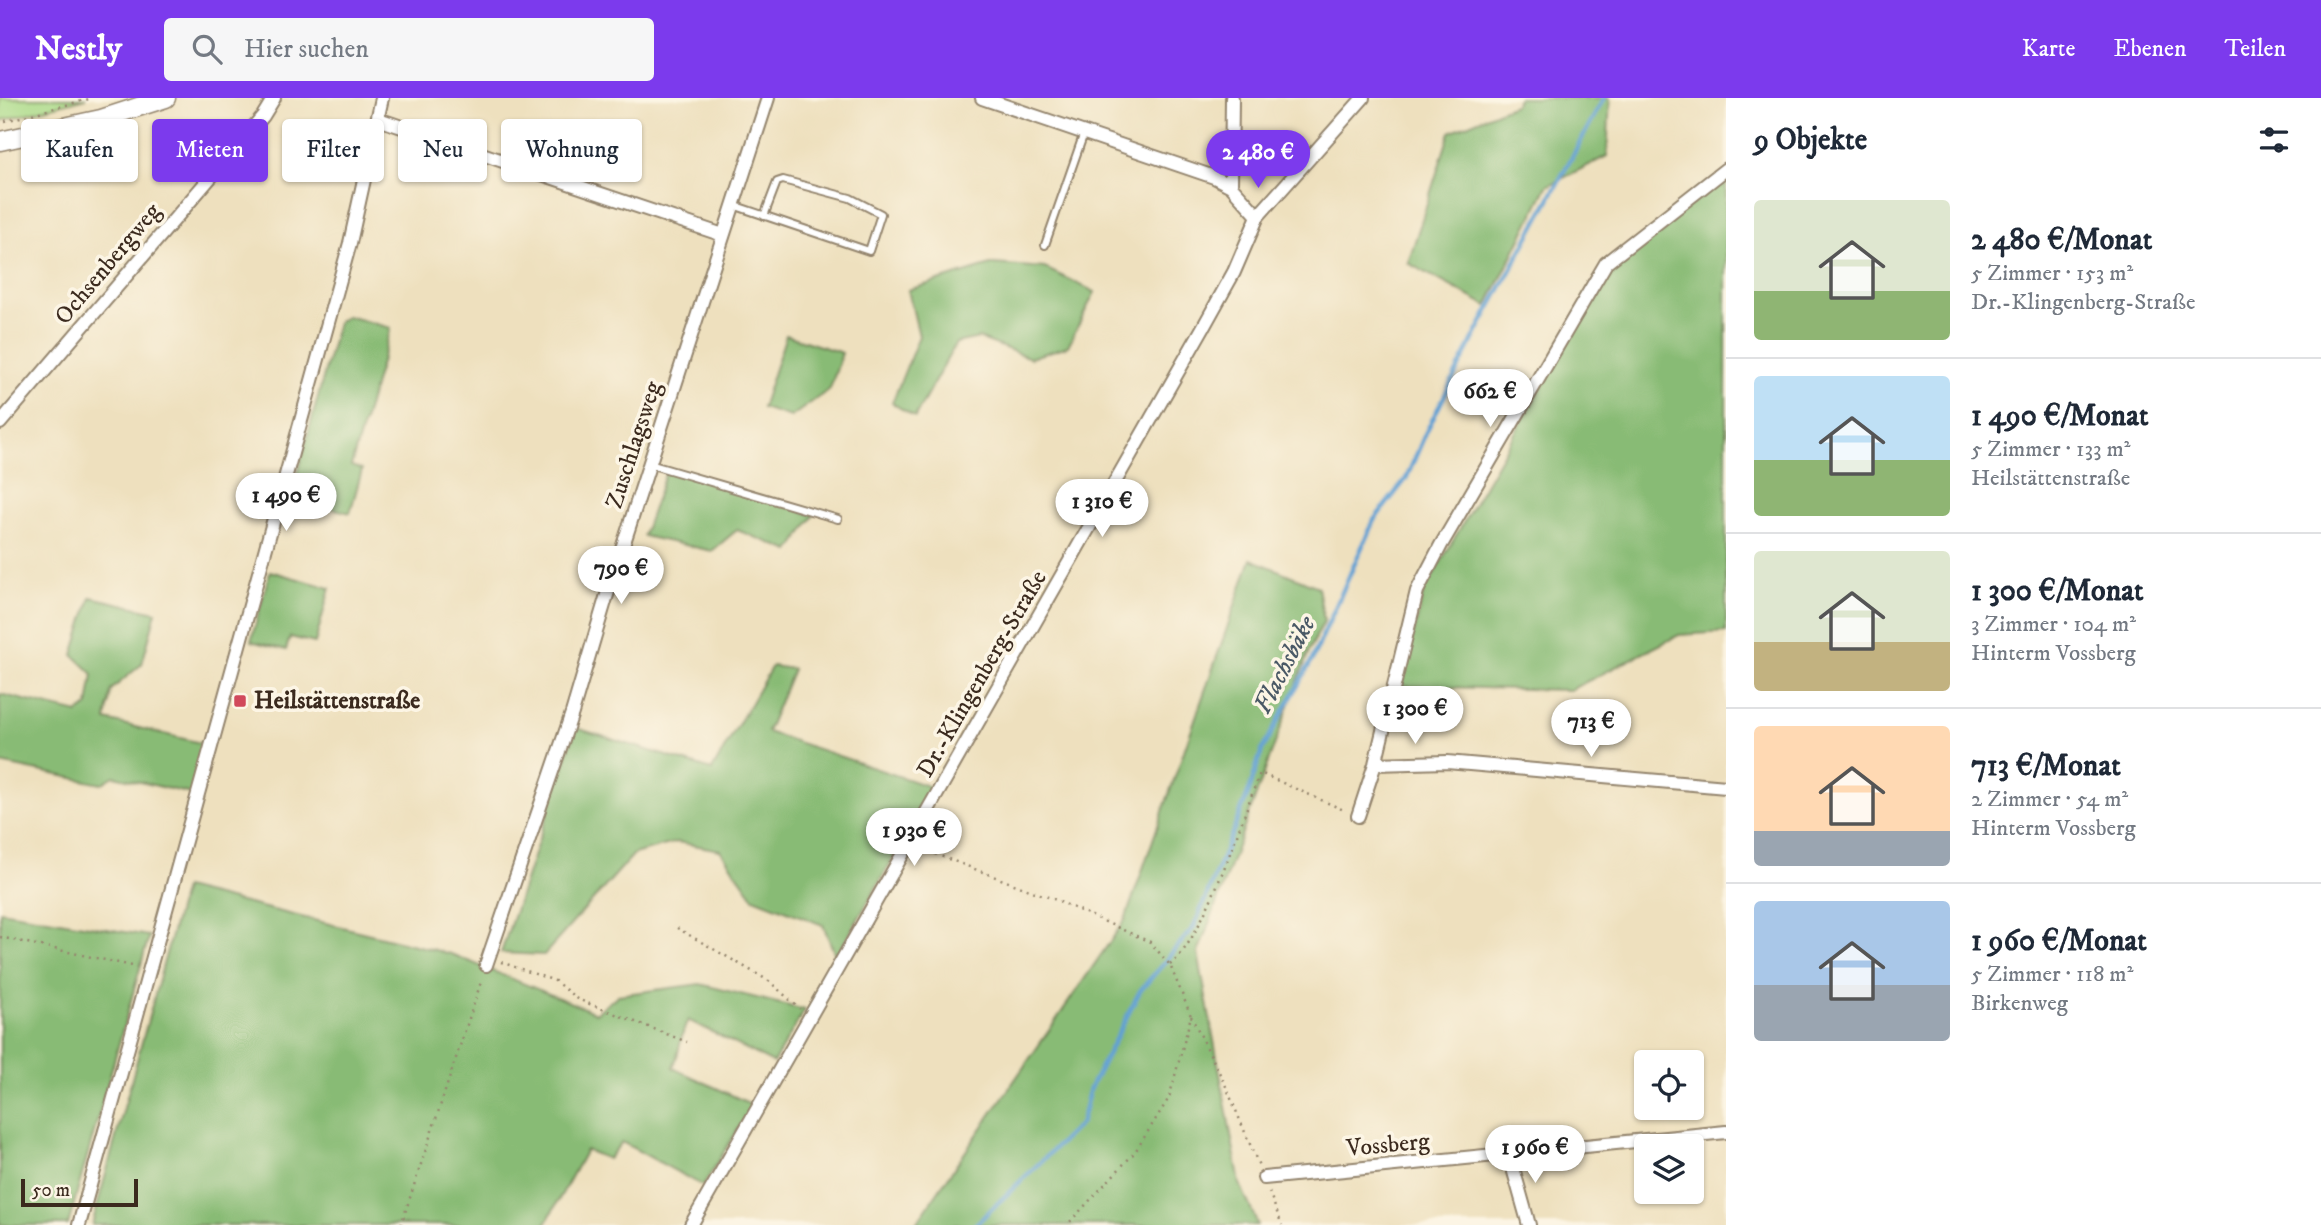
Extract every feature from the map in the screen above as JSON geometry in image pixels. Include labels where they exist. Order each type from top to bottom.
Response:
[{"type":"main road","points":[[0,141],[101,119],[166,98]]},
{"type":"street","name":"Ochsenbergweg","points":[[0,423],[263,116],[274,98]]},
{"type":"street","points":[[378,119],[382,98]]},
{"type":"street","name":"Zuschlagsweg","points":[[488,962],[572,713],[649,464],[768,98]]},
{"type":"street","points":[[982,98],[1214,177],[1231,186],[1258,216]]},
{"type":"street","points":[[1231,186],[1232,98]]},
{"type":"street","name":"Dr.-Klingenberg-Straße","points":[[691,1225],[1210,316],[1258,216],[1363,98]]},
{"type":"street","points":[[384,121],[723,235]]},
{"type":"street","points":[[1359,816],[1376,764],[1417,591],[1606,263],[1726,169]]},
{"type":"street","points":[[79,1225],[239,636],[350,243],[364,182]]},
{"type":"street","points":[[1376,764],[1447,762],[1726,787]]},
{"type":"street","name":"Vossberg","points":[[1264,1178],[1726,1132]]},
{"type":"street","points":[[1509,1154],[1529,1225]]},
{"type":"lane","points":[[1045,245],[1084,133]]},
{"type":"lane","points":[[733,205],[764,216],[869,251],[881,214],[850,198],[783,180],[777,182],[764,216]]},
{"type":"lane","points":[[649,464],[838,519]]},
{"type":"path","points":[[0,123],[93,98]]},
{"type":"path","points":[[1170,965],[1181,957],[1197,932],[1260,773],[1359,816]]},
{"type":"path","points":[[909,844],[1056,900],[1150,942],[1170,965],[1191,1016],[1226,1084],[1282,1225]]},
{"type":"path","points":[[677,928],[769,981],[810,1018]]},
{"type":"path","points":[[0,937],[150,970]]},
{"type":"path","points":[[401,1225],[488,962],[555,981],[577,999],[687,1042]]},
{"type":"path","points":[[1067,1225],[1135,1152],[1169,1098],[1191,1016]]},
{"type":"green space","points":[[0,98],[86,98],[0,121]]},
{"type":"green space","points":[[1519,98],[1610,98],[1607,156],[1547,186],[1487,306],[1408,263],[1450,132],[1514,105]]},
{"type":"green space","points":[[1726,175],[1726,632],[1679,635],[1570,690],[1401,686],[1424,591],[1609,270]]},
{"type":"green space","points":[[994,264],[1045,268],[1095,292],[1068,346],[1030,358],[979,338],[956,343],[915,417],[892,403],[919,336],[908,290]]},
{"type":"green space","points":[[347,316],[391,328],[351,466],[362,470],[350,513],[291,497],[338,322]]},
{"type":"green space","points":[[786,335],[842,353],[830,389],[791,417],[762,408]]},
{"type":"green space","points":[[667,469],[814,515],[790,551],[737,530],[712,551],[643,536]]},
{"type":"green space","points":[[1251,559],[1318,587],[1324,621],[1309,651],[1198,953],[1240,1184],[1258,1225],[915,1225],[1125,920]]},
{"type":"green space","points":[[270,571],[330,588],[315,643],[290,637],[286,650],[251,641]]},
{"type":"green space","points":[[91,597],[156,612],[142,664],[111,690],[106,720],[205,744],[192,794],[114,776],[101,784],[0,763],[0,694],[78,713],[88,706],[93,674],[73,655]]},
{"type":"green space","points":[[772,666],[793,669],[767,732],[934,788],[836,957],[823,925],[754,898],[720,850],[677,842],[634,854],[544,955],[501,953],[576,728],[712,770]]},
{"type":"green space","points":[[184,888],[451,954],[596,1013],[618,995],[700,984],[805,1010],[773,1063],[688,1020],[673,1068],[753,1105],[703,1186],[622,1142],[608,1159],[586,1150],[545,1225],[92,1225]]},
{"type":"green space","points":[[0,911],[149,936],[68,1225],[0,1225]]},
{"type":"waterway","name":"Flachsbäke","points":[[975,1225],[1081,1123],[1090,1088],[1140,991],[1194,927],[1248,794],[1262,750],[1312,660],[1374,520],[1406,479],[1426,432],[1478,330],[1604,98]]},
{"type":"place","name":"Heilstättenstraße","points":[[240,701]]}]
